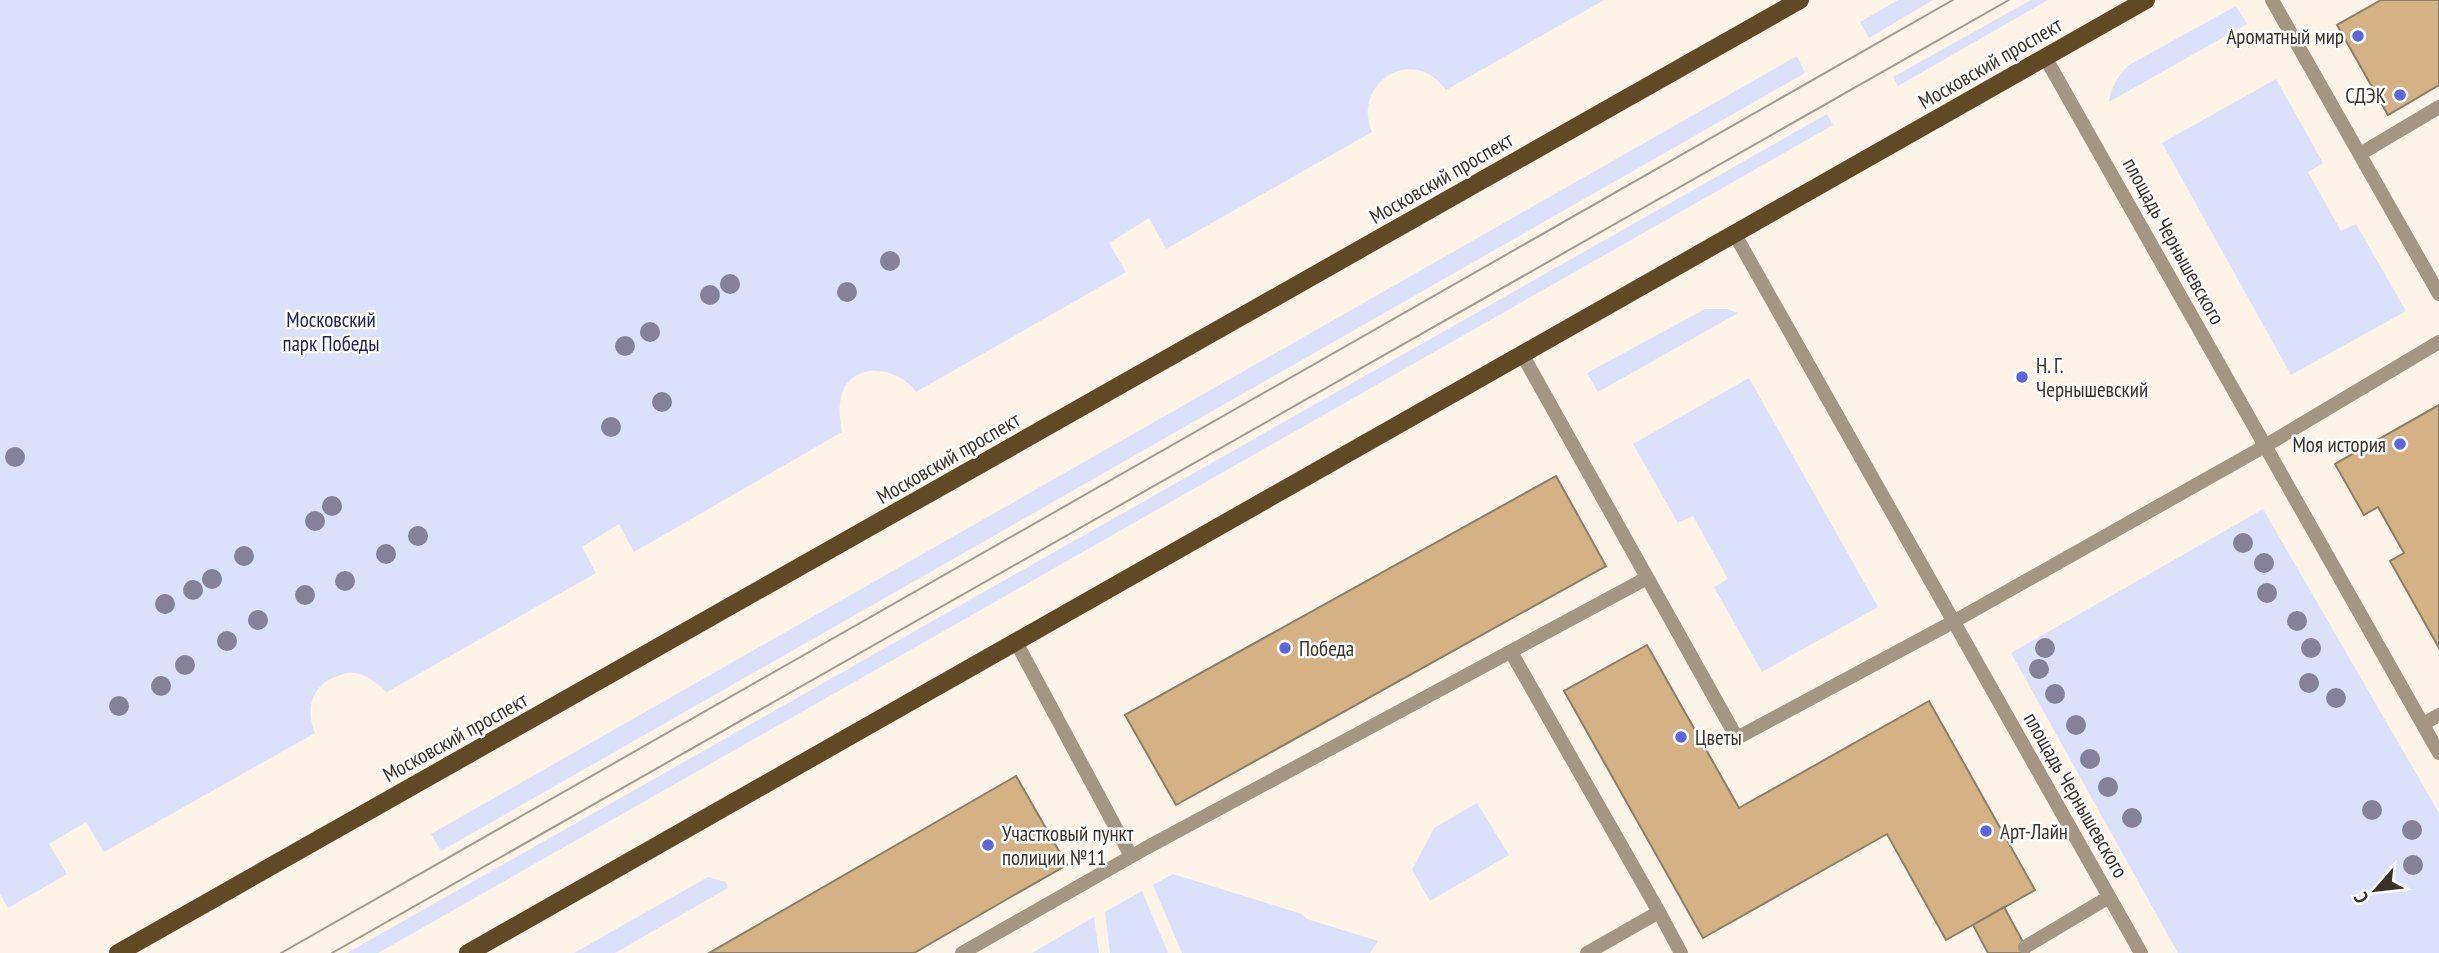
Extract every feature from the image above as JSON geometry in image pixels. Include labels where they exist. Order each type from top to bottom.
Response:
[{"type":"main road","name":"Московский проспект","points":[[118,953],[1800,0]]},
{"type":"main road","name":"Московский проспект","points":[[474,952],[2146,0]]},
{"type":"street","points":[[2273,0],[2439,294]]},
{"type":"street","name":"площадь Чернышевского","points":[[2045,57],[2439,753]]},
{"type":"street","points":[[2360,154],[2439,107]]},
{"type":"street","name":"площадь Чернышевского","points":[[1734,233],[2141,953]]},
{"type":"street","points":[[1522,354],[1737,738],[1953,622],[2265,446],[2439,342]]},
{"type":"street","points":[[962,953],[1131,856],[1647,579]]},
{"type":"street","points":[[1016,642],[1131,856]]},
{"type":"street","points":[[1511,652],[1681,953]]},
{"type":"street","points":[[2423,724],[2439,715]]},
{"type":"street","points":[[2025,947],[2109,897]]},
{"type":"street","points":[[1587,953],[1659,912]]},
{"type":"green space","name":"Московский парк Победы","points":[[0,0],[1604,0],[1446,90],[1432,76],[1418,70],[1403,70],[1389,75],[1377,85],[1370,99],[1368,114],[1372,132],[1166,249],[1149,218],[1109,243],[1126,272],[916,392],[899,377],[888,373],[877,371],[856,375],[842,393],[842,432],[634,552],[619,524],[582,547],[596,573],[387,692],[363,675],[346,673],[329,680],[313,698],[311,715],[315,733],[104,852],[86,822],[49,844],[67,874],[8,908],[0,894]]},
{"type":"green space","points":[[1898,0],[1933,0],[1869,38],[1860,22]]},
{"type":"green space","points":[[2031,0],[2048,0],[1898,86],[1893,77]]},
{"type":"green space","points":[[2236,6],[2247,24],[2109,102],[2111,91],[2129,65]]},
{"type":"green space","points":[[1797,56],[1805,73],[441,851],[431,834]]},
{"type":"green space","points":[[2276,79],[2323,163],[2308,172],[2341,231],[2356,224],[2406,311],[2291,375],[2162,143]]},
{"type":"green space","points":[[1827,114],[1833,125],[378,953],[347,953]]},
{"type":"green space","points":[[1705,309],[1727,309],[1738,313],[1598,392],[1587,373]]},
{"type":"green space","points":[[1749,378],[1878,607],[1762,672],[1714,587],[1728,579],[1693,516],[1678,523],[1633,444]]},
{"type":"green space","points":[[2263,509],[2439,813],[2439,953],[2178,953],[2011,653]]},
{"type":"green space","points":[[1477,803],[1509,855],[1430,901],[1412,870],[1434,828]]},
{"type":"green space","points":[[1173,874],[1378,941],[1370,953],[1182,953],[1153,885]]},
{"type":"green space","points":[[708,877],[726,882],[728,888],[615,953],[574,953]]},
{"type":"green space","points":[[1142,891],[1168,953],[1110,953],[1105,912]]},
{"type":"green space","points":[[1094,917],[1099,953],[1032,953]]},
{"type":"building","points":[[2381,0],[2439,0],[2439,85],[2388,115],[2337,25]]},
{"type":"building","points":[[2439,405],[2439,648],[2390,561],[2404,553],[2378,507],[2364,515],[2335,464]]},
{"type":"building","points":[[1556,476],[1606,566],[1176,805],[1125,715]]},
{"type":"building","points":[[1647,645],[1739,808],[1929,701],[2035,890],[1946,940],[1887,834],[1703,938],[1564,691]]},
{"type":"building","points":[[1016,776],[1067,865],[914,953],[709,953]]},
{"type":"building","points":[[2004,907],[2029,953],[1988,953],[1973,925]]},
{"type":"tram line","points":[[281,953],[1953,0]]},
{"type":"tram line","points":[[332,953],[2009,0]]},
{"type":"place","name":"Ароматный мир","points":[[2358,36]]},
{"type":"place","name":"СДЭК","points":[[2400,95]]},
{"type":"place","name":"Н. Г. Чернышевский","points":[[2022,377]]},
{"type":"place","name":"Моя история","points":[[2400,444]]},
{"type":"place","name":"Победа","points":[[1285,648]]},
{"type":"place","name":"Цветы","points":[[1681,737]]},
{"type":"place","name":"Арт-Лайн","points":[[1986,831]]},
{"type":"place","name":"Участковый пункт полиции №11","points":[[988,845]]}]
